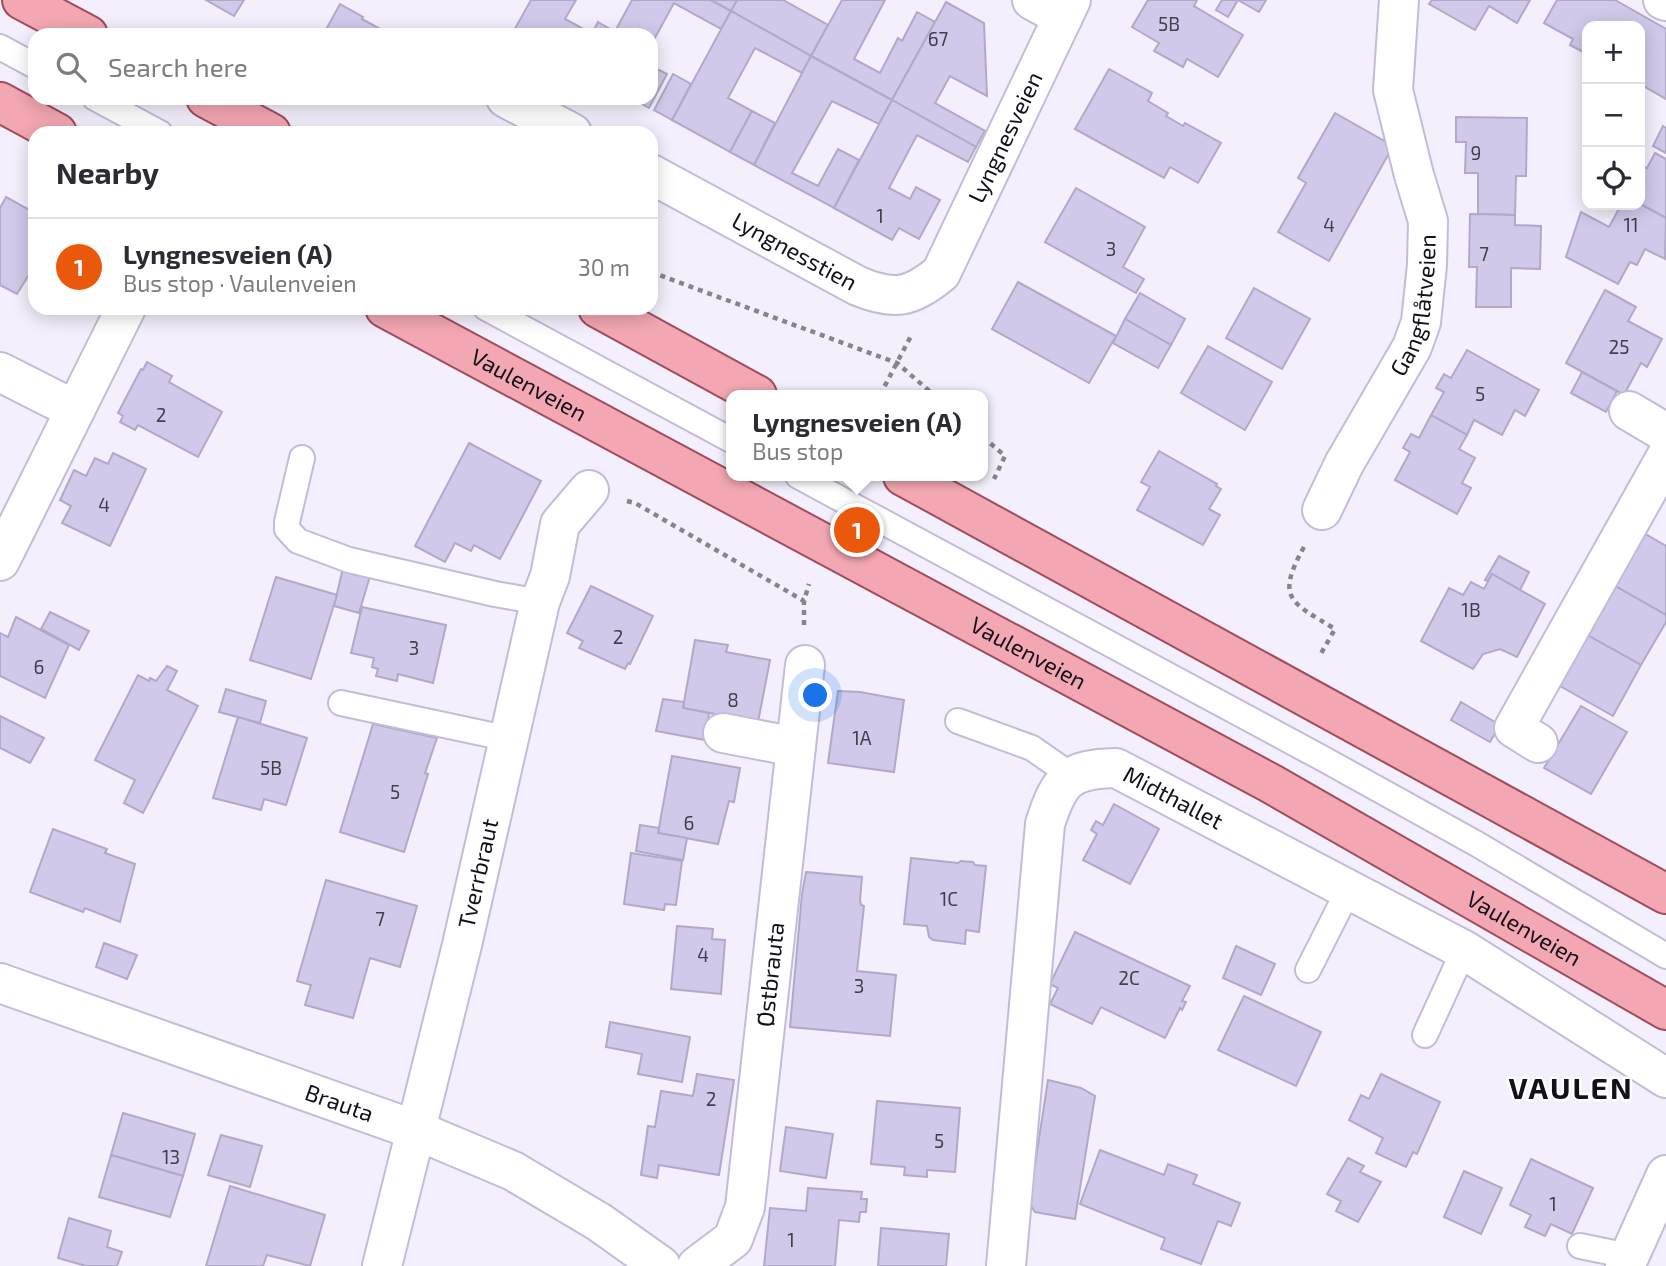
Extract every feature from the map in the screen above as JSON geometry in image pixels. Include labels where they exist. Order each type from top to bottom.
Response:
[{"type":"main road","points":[[22,0],[75,28]]},
{"type":"main road","points":[[0,103],[44,126]]},
{"type":"main road","points":[[219,105],[258,126]]},
{"type":"main road","name":"Vaulenveien","points":[[398,315],[1270,783],[1666,1010]]},
{"type":"main road","points":[[611,315],[748,390]]},
{"type":"main road","points":[[913,481],[1666,894]]},
{"type":"street","name":"Gangflåtveien","points":[[1322,510],[1344,464],[1412,347],[1421,322],[1428,220],[1393,90],[1399,0]]},
{"type":"street","name":"Lyngnesveien","points":[[941,273],[1055,6]]},
{"type":"street","points":[[519,105],[559,126]]},
{"type":"street","name":"Lyngnesstien","points":[[658,178],[874,293],[909,295],[941,273]]},
{"type":"street","points":[[0,561],[122,315]]},
{"type":"street","points":[[0,372],[75,410]]},
{"type":"street","points":[[1629,411],[1666,433]]},
{"type":"street","points":[[1538,743],[1514,727],[1661,478]]},
{"type":"street","name":"Tverrbraut","points":[[382,1266],[418,1131],[510,739],[556,589],[560,524],[589,491]]},
{"type":"street","name":"Østbrauta","points":[[697,1266],[733,1238],[745,1207],[805,665]]},
{"type":"street","points":[[723,733],[796,747]]},
{"type":"street","name":"Midthallet","points":[[1072,776],[1091,769],[1116,768],[1464,950],[1666,1078]]},
{"type":"street","points":[[1006,1266],[1045,824],[1055,795],[1072,776]]},
{"type":"street","name":"Brauta","points":[[0,983],[418,1131],[513,1171],[600,1222],[661,1266]]},
{"type":"street","points":[[1627,1261],[1666,1174]]},
{"type":"lane","points":[[0,47],[28,62]]},
{"type":"lane","points":[[107,105],[147,126]]},
{"type":"lane","points":[[499,315],[726,437]]},
{"type":"lane","points":[[302,458],[287,522],[287,529],[298,541],[349,560],[495,594],[556,589]]},
{"type":"lane","points":[[807,481],[1320,757],[1477,844],[1666,956]]},
{"type":"lane","points":[[341,703],[510,739]]},
{"type":"lane","points":[[958,721],[1032,747],[1072,776]]},
{"type":"lane","points":[[1308,970],[1349,888]]},
{"type":"lane","points":[[1425,1035],[1464,950]]},
{"type":"lane","points":[[1580,1246],[1627,1261]]},
{"type":"path","points":[[658,275],[897,363],[928,390]]},
{"type":"path","points":[[988,441],[1005,456],[990,489]]},
{"type":"path","points":[[589,491],[635,503],[804,601]]},
{"type":"path","points":[[1315,664],[1335,629],[1299,607],[1292,600],[1288,584],[1291,569],[1322,510]]},
{"type":"building","points":[[206,0],[244,0],[234,16]]},
{"type":"building","points":[[531,0],[576,0],[565,19],[582,28],[515,28]]},
{"type":"building","points":[[632,0],[711,0],[731,11],[721,29],[674,3],[658,32],[658,28],[617,28]]},
{"type":"building","points":[[711,0],[737,0],[731,11]]},
{"type":"building","points":[[737,0],[783,0],[828,25],[811,56],[731,11]]},
{"type":"building","points":[[842,0],[885,0],[854,59],[880,73],[898,38],[902,41],[917,12],[935,22],[892,100],[811,56]]},
{"type":"building","points":[[1148,0],[1197,0],[1194,6],[1243,35],[1218,77],[1187,59],[1183,67],[1154,51],[1159,43],[1132,27]]},
{"type":"building","points":[[1222,0],[1238,0],[1228,17],[1216,10]]},
{"type":"building","points":[[1238,0],[1266,0],[1259,12]]},
{"type":"building","points":[[1432,0],[1530,0],[1517,23],[1489,6],[1475,30],[1429,4]]},
{"type":"building","points":[[1557,0],[1615,0],[1666,29],[1666,99],[1645,87],[1645,21],[1582,21],[1582,51],[1570,45],[1573,39],[1544,23]]},
{"type":"building","points":[[946,2],[984,23],[987,96],[950,76],[935,103],[985,131],[976,147],[892,100]]},
{"type":"building","points":[[340,4],[378,28],[327,28]]},
{"type":"building","points":[[731,11],[811,56],[802,73],[755,48],[728,98],[752,111],[730,152],[672,120]]},
{"type":"building","points":[[598,22],[608,28],[595,28]]},
{"type":"building","points":[[811,56],[892,100],[879,124],[832,101],[792,173],[818,186],[838,149],[859,160],[834,208],[754,165]]},
{"type":"building","points":[[1109,69],[1152,93],[1148,101],[1168,113],[1166,116],[1221,143],[1198,183],[1170,167],[1164,178],[1075,129]]},
{"type":"building","points":[[658,70],[667,74],[658,91]]},
{"type":"building","points":[[673,74],[691,84],[672,120],[654,110]]},
{"type":"building","points":[[892,100],[976,147],[968,162],[917,135],[889,188],[910,199],[916,187],[940,200],[919,239],[899,228],[892,240],[834,208]]},
{"type":"building","points":[[752,111],[775,123],[754,165],[730,152]]},
{"type":"building","points":[[1335,113],[1393,146],[1329,261],[1278,232],[1306,183],[1298,178]]},
{"type":"building","points":[[1456,117],[1527,118],[1526,176],[1516,176],[1515,215],[1478,214],[1478,173],[1465,173],[1466,142],[1456,142]]},
{"type":"building","points":[[1663,126],[1666,128],[1666,153],[1653,146]]},
{"type":"building","points":[[1655,153],[1666,159],[1666,218],[1645,207],[1647,168]]},
{"type":"building","points":[[1076,188],[1145,227],[1123,267],[1144,279],[1136,293],[1045,242]]},
{"type":"building","points":[[6,197],[28,209],[28,276],[17,294],[0,285],[0,208]]},
{"type":"building","points":[[1645,207],[1666,218],[1665,259],[1645,249],[1637,265],[1630,262],[1618,284],[1566,257],[1581,212],[1609,227],[1618,210],[1645,210]]},
{"type":"building","points":[[1470,214],[1515,215],[1515,225],[1541,226],[1540,269],[1511,268],[1511,307],[1476,307],[1477,267],[1469,267]]},
{"type":"building","points":[[1018,282],[1116,336],[1089,383],[992,329]]},
{"type":"building","points":[[1254,288],[1310,319],[1282,369],[1226,338]]},
{"type":"building","points":[[1605,290],[1636,307],[1628,321],[1662,339],[1647,367],[1641,363],[1624,395],[1566,363]]},
{"type":"building","points":[[1140,293],[1185,319],[1171,345],[1125,319]]},
{"type":"building","points":[[1125,319],[1171,345],[1158,368],[1113,343]]},
{"type":"building","points":[[1208,346],[1272,382],[1245,430],[1181,393]]},
{"type":"building","points":[[1467,350],[1539,390],[1525,416],[1515,410],[1502,435],[1474,420],[1467,435],[1431,415],[1444,392],[1436,388],[1444,374],[1451,378]]},
{"type":"building","points":[[147,362],[172,376],[169,382],[222,412],[198,457],[138,425],[135,430],[120,422],[123,416],[118,413]]},
{"type":"building","points":[[1582,372],[1617,391],[1606,412],[1571,393]]},
{"type":"building","points":[[1431,415],[1467,435],[1459,449],[1475,458],[1462,483],[1471,488],[1457,514],[1395,480],[1410,452],[1403,448],[1411,434],[1419,438]]},
{"type":"building","points":[[469,443],[541,481],[500,559],[474,545],[471,551],[455,543],[445,562],[415,546]]},
{"type":"building","points":[[1159,451],[1217,484],[1221,489],[1209,509],[1220,515],[1203,545],[1137,510],[1150,487],[1141,482]]},
{"type":"building","points":[[113,453],[146,469],[110,546],[62,523],[71,506],[60,500],[74,470],[86,476],[95,458],[108,464]]},
{"type":"building","points":[[1637,529],[1666,546],[1666,615],[1608,582]]},
{"type":"building","points":[[1499,556],[1529,572],[1520,590],[1492,574],[1488,581],[1485,580]]},
{"type":"building","points":[[343,568],[370,576],[359,613],[334,606]]},
{"type":"building","points":[[1492,574],[1545,604],[1517,657],[1500,649],[1483,654],[1473,669],[1421,641],[1449,588],[1463,595],[1471,582],[1484,589]]},
{"type":"building","points":[[276,577],[337,595],[311,679],[250,660]]},
{"type":"building","points":[[1608,582],[1666,615],[1666,622],[1641,665],[1580,631]]},
{"type":"building","points":[[591,586],[653,616],[625,669],[579,648],[583,641],[567,633]]},
{"type":"building","points":[[362,607],[446,625],[433,683],[398,674],[397,681],[376,676],[378,669],[372,667],[374,658],[351,653]]},
{"type":"building","points":[[50,612],[89,631],[79,650],[41,629]]},
{"type":"building","points":[[16,617],[69,645],[45,698],[0,676],[0,633],[8,637]]},
{"type":"building","points":[[1580,631],[1641,665],[1613,716],[1551,681]]},
{"type":"building","points":[[695,640],[728,645],[726,652],[770,660],[758,722],[683,708]]},
{"type":"building","points":[[167,666],[177,671],[167,690],[198,706],[143,813],[124,803],[135,780],[95,760],[138,675],[149,681],[150,678],[156,681]]},
{"type":"building","points":[[226,689],[266,701],[260,723],[219,712]]},
{"type":"building","points":[[838,691],[904,700],[894,772],[828,763]]},
{"type":"building","points":[[663,699],[684,702],[683,708],[709,713],[705,740],[656,731]]},
{"type":"building","points":[[1461,702],[1500,725],[1490,742],[1451,720]]},
{"type":"building","points":[[1581,706],[1627,732],[1591,794],[1544,768]]},
{"type":"building","points":[[0,716],[44,738],[30,763],[0,748]]},
{"type":"building","points":[[238,717],[307,738],[286,805],[264,799],[261,810],[213,798]]},
{"type":"building","points":[[373,724],[437,738],[404,852],[340,832]]},
{"type":"building","points":[[672,756],[740,768],[734,802],[729,801],[718,844],[658,833]]},
{"type":"building","points":[[1114,804],[1159,829],[1130,884],[1083,860],[1097,834],[1091,830],[1096,821],[1103,825]]},
{"type":"building","points":[[640,825],[659,828],[658,833],[687,838],[683,860],[636,851]]},
{"type":"building","points":[[53,829],[107,849],[105,853],[135,864],[120,922],[85,908],[83,912],[30,892]]},
{"type":"building","points":[[631,853],[682,861],[676,905],[665,904],[664,910],[624,904]]},
{"type":"building","points":[[911,858],[973,862],[975,865],[986,866],[979,932],[966,930],[965,944],[933,940],[929,937],[927,926],[904,924]]},
{"type":"building","points":[[806,872],[862,877],[860,900],[864,906],[857,971],[896,975],[890,1036],[790,1027]]},
{"type":"building","points":[[326,880],[417,906],[400,967],[370,958],[353,1018],[305,1005],[311,985],[297,981]]},
{"type":"building","points":[[677,926],[713,929],[712,939],[725,940],[721,994],[671,989]]},
{"type":"building","points":[[1075,932],[1190,986],[1182,1001],[1186,1002],[1182,1010],[1180,1008],[1165,1038],[1101,1007],[1092,1024],[1050,1004],[1058,988],[1050,984]]},
{"type":"building","points":[[104,943],[137,955],[127,979],[96,967]]},
{"type":"building","points":[[1236,946],[1275,964],[1261,995],[1223,978]]},
{"type":"building","points":[[1244,996],[1321,1032],[1296,1086],[1218,1050]]},
{"type":"building","points":[[610,1022],[690,1037],[682,1082],[638,1074],[642,1054],[606,1047]]},
{"type":"building","points":[[697,1074],[734,1080],[719,1175],[659,1165],[657,1178],[641,1175],[648,1126],[655,1127],[661,1091],[693,1096]]},
{"type":"building","points":[[1381,1074],[1440,1102],[1417,1154],[1413,1152],[1406,1167],[1376,1153],[1383,1138],[1349,1120],[1361,1095],[1369,1099]]},
{"type":"building","points":[[1048,1080],[1081,1088],[1095,1096],[1075,1219],[1035,1212],[1029,1203]]},
{"type":"building","points":[[877,1101],[960,1108],[955,1172],[927,1170],[927,1177],[904,1175],[905,1167],[871,1164]]},
{"type":"building","points":[[123,1113],[195,1134],[183,1176],[111,1155]]},
{"type":"building","points":[[786,1127],[833,1134],[826,1178],[780,1171]]},
{"type":"building","points":[[221,1135],[262,1146],[250,1187],[208,1175]]},
{"type":"building","points":[[1100,1150],[1164,1175],[1168,1164],[1197,1175],[1193,1184],[1240,1203],[1231,1226],[1218,1221],[1201,1264],[1161,1249],[1165,1238],[1080,1204]]},
{"type":"building","points":[[111,1155],[183,1176],[170,1217],[99,1197]]},
{"type":"building","points":[[1348,1158],[1364,1166],[1360,1172],[1381,1182],[1358,1222],[1336,1211],[1341,1201],[1327,1194]]},
{"type":"building","points":[[1531,1159],[1593,1188],[1572,1234],[1551,1224],[1545,1236],[1525,1227],[1531,1215],[1510,1205]]},
{"type":"building","points":[[1464,1171],[1502,1188],[1481,1234],[1444,1217]]},
{"type":"building","points":[[230,1186],[325,1215],[310,1266],[267,1255],[263,1266],[206,1266]]},
{"type":"building","points":[[808,1188],[862,1192],[861,1199],[867,1199],[866,1212],[860,1212],[859,1222],[839,1220],[835,1266],[764,1266],[770,1208],[806,1211]]},
{"type":"building","points":[[69,1218],[111,1231],[107,1247],[122,1252],[117,1266],[86,1266],[58,1258]]},
{"type":"building","points":[[881,1228],[949,1234],[946,1266],[878,1266]]},
{"type":"place","name":"Lyngnesveien (A)","points":[[857,530]]},
{"type":"district","name":"VAULEN","points":[[1571,1089]]}]
